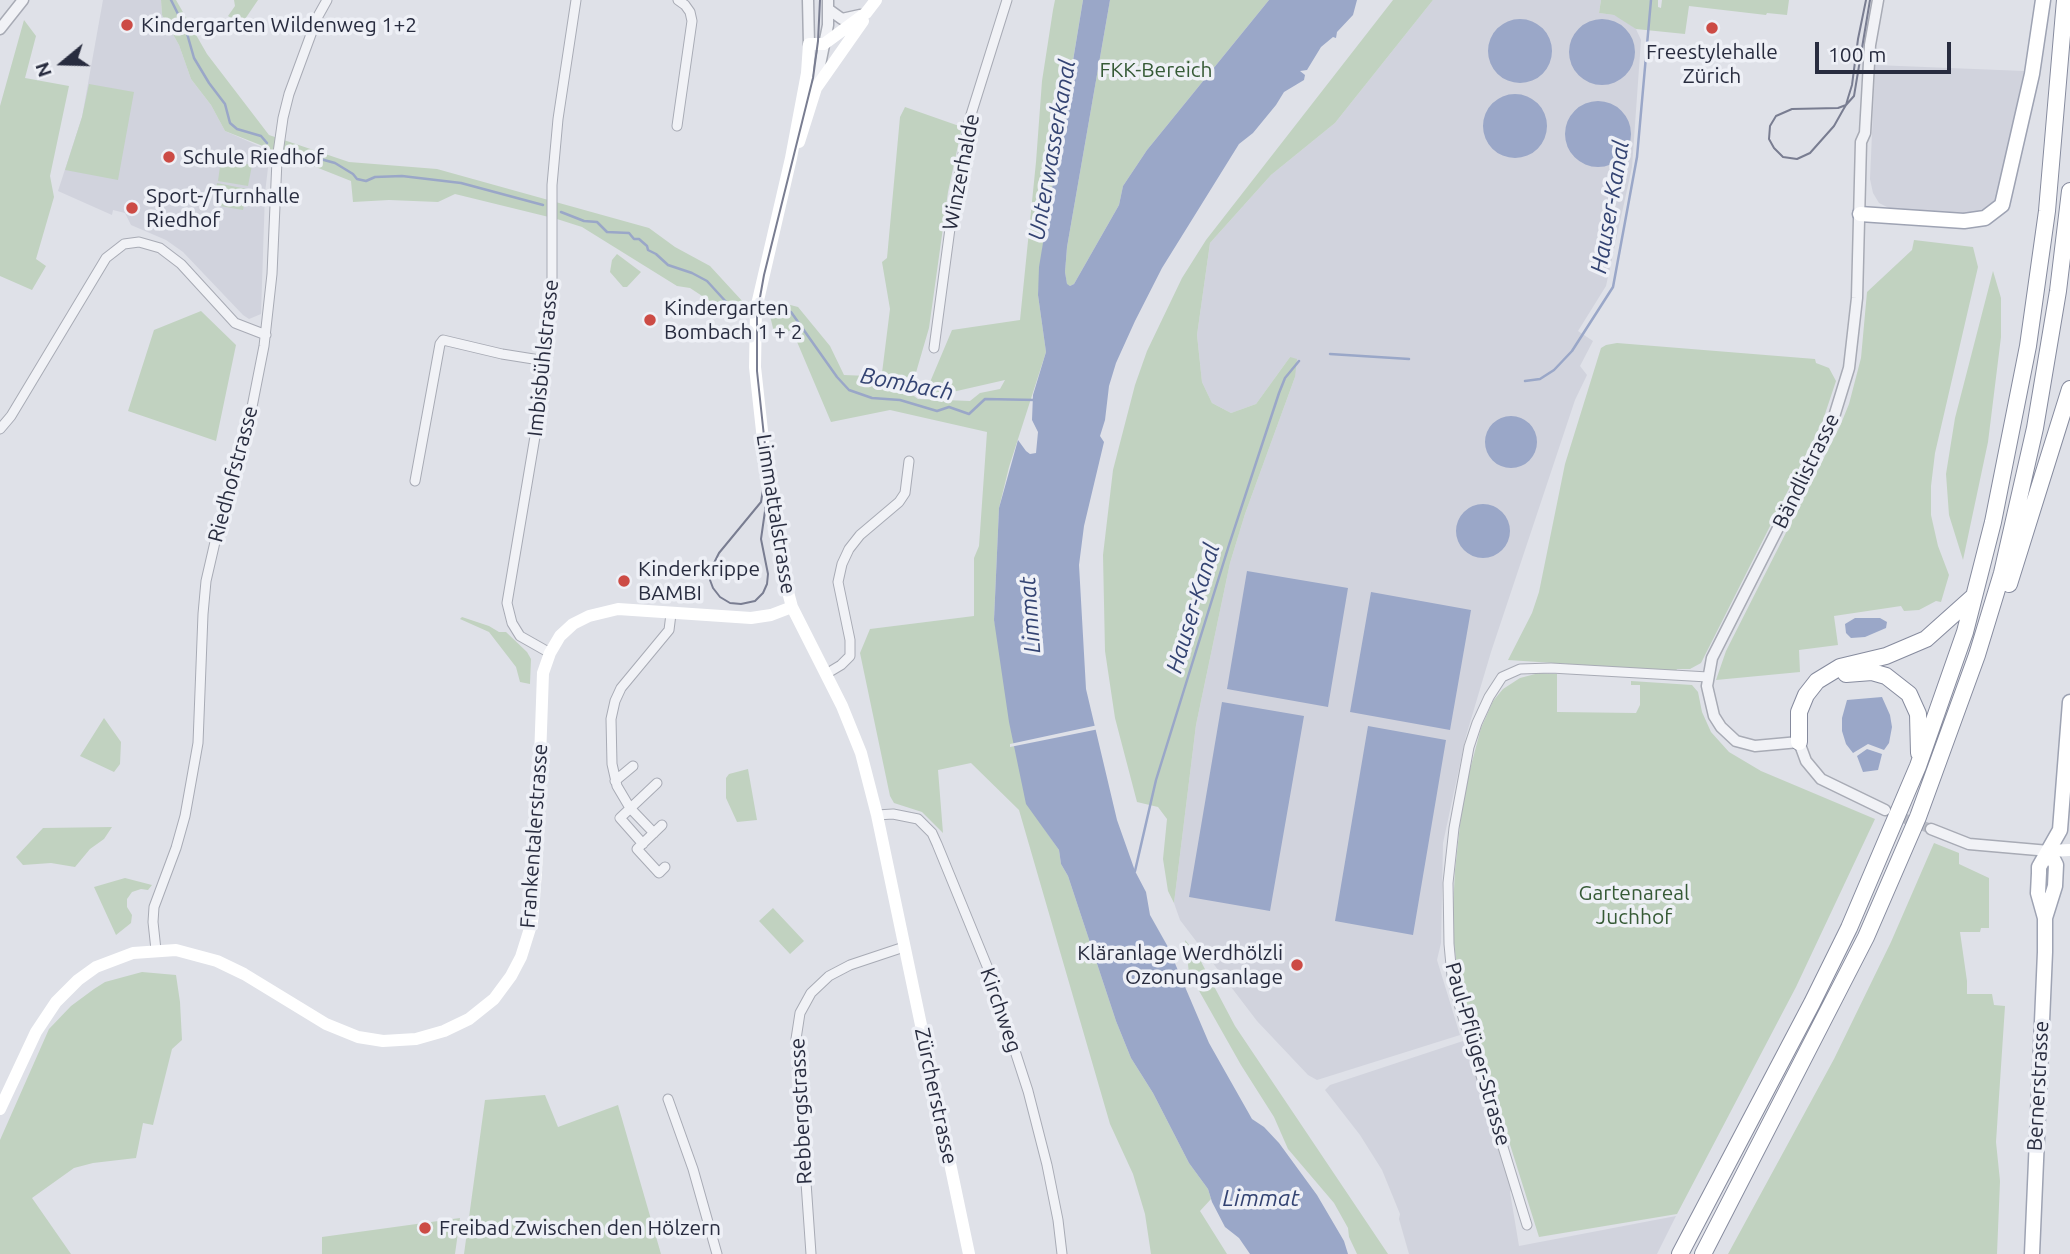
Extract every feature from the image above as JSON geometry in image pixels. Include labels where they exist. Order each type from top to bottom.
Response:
[{"type":"highway","points":[[1680,1254],[1844,939],[1894,827],[1965,632],[2004,468],[2028,346],[2054,141],[2065,0]]},
{"type":"highway","points":[[1992,620],[2035,428],[2058,291],[2070,191]]},
{"type":"highway","points":[[1703,1254],[1866,937],[1923,803],[1934,789],[2070,389]]},
{"type":"highway","points":[[1798,742],[1798,718],[1802,704],[1810,689],[1827,673],[1850,663],[1901,651],[1926,639],[1975,595]]},
{"type":"highway","points":[[1798,742],[1812,703],[1826,685],[1845,674],[1872,672],[1896,682],[1914,703],[1920,726],[1918,766]]},
{"type":"main road","points":[[809,44],[824,44],[866,13],[876,0]]},
{"type":"main road","points":[[1860,214],[1964,221],[1985,218],[2002,205],[2032,74],[2043,0]]},
{"type":"main road","points":[[816,88],[862,25],[866,13]]},
{"type":"main road","name":"Limmattalstrasse","points":[[809,44],[807,73],[791,158],[760,285],[754,344],[770,504],[776,543],[792,607],[852,729],[877,815],[903,943]]},
{"type":"main road","name":"Limmattalstrasse","points":[[791,158],[802,135],[816,88]]},
{"type":"main road","name":"Frankentalerstrasse","points":[[0,1109],[36,1032],[56,1002],[96,967],[133,953],[176,950],[201,955],[226,965],[326,1024],[358,1037],[383,1041],[416,1039],[453,1027],[477,1013],[494,999],[511,976],[521,957],[532,922],[543,673],[550,653],[567,630],[589,616],[618,609],[751,618],[771,615],[792,607]]},
{"type":"main road","points":[[2049,851],[2060,830],[2070,702]]},
{"type":"main road","points":[[2049,851],[2070,850]]},
{"type":"main road","name":"Bernerstrasse","points":[[2032,1254],[2045,918],[2055,886],[2056,865],[2049,851]]},
{"type":"main road","name":"Zürcherstrasse","points":[[903,943],[969,1254]]},
{"type":"street","points":[[1,26],[23,0]]},
{"type":"street","name":"Riedhofstrasse","points":[[156,950],[154,907],[185,816],[198,743],[202,614],[206,581],[252,407],[266,335],[272,274],[276,160],[283,118],[317,18],[327,0]]},
{"type":"street","name":"Imbisbühlstrasse","points":[[550,653],[520,636],[512,623],[507,604],[533,457],[546,361],[552,282],[553,172],[576,0]]},
{"type":"street","points":[[677,126],[692,21],[691,12],[678,0]]},
{"type":"street","name":"Limmattalstrasse","points":[[808,0],[809,44]]},
{"type":"street","name":"Winzerhalde","points":[[934,348],[951,221],[970,121],[1007,0]]},
{"type":"street","name":"Bändlistrasse","points":[[1798,742],[1755,746],[1741,743],[1729,736],[1714,716],[1707,686],[1712,658],[1828,431],[1845,385],[1855,327],[1861,142],[1866,133],[1870,45],[1878,0]]},
{"type":"street","points":[[828,4],[842,19],[866,13]]},
{"type":"street","name":"Limmattalstrasse","points":[[816,88],[828,4]]},
{"type":"street","points":[[824,44],[834,46],[848,42]]},
{"type":"street","points":[[0,429],[11,416],[106,258],[124,244],[139,242],[160,248],[181,264],[235,323],[266,335]]},
{"type":"street","points":[[415,481],[440,344],[443,340],[546,361]]},
{"type":"street","points":[[826,674],[850,656],[850,640],[838,583],[842,564],[860,535],[900,502],[905,493],[909,461]]},
{"type":"street","points":[[654,833],[630,808],[615,781],[610,743],[611,719],[621,688],[669,630],[671,614]]},
{"type":"street","name":"Paul-Pflüger-Strasse","points":[[1527,1225],[1452,976],[1448,934],[1448,883],[1454,828],[1469,747],[1489,697],[1502,677],[1520,669],[1551,668],[1708,677]]},
{"type":"street","points":[[1798,742],[1811,769],[1821,779],[1885,810]]},
{"type":"street","points":[[615,781],[633,766]]},
{"type":"street","points":[[643,844],[620,818],[657,783]]},
{"type":"street","name":"Kirchweg","points":[[877,815],[893,814],[918,819],[932,833],[937,844],[989,971],[1028,1091],[1052,1192],[1062,1254]]},
{"type":"street","points":[[662,825],[637,849],[659,873],[665,867]]},
{"type":"street","points":[[1931,829],[1969,844],[2049,851]]},
{"type":"street","name":"Rebbergstrasse","points":[[811,1254],[796,1039],[800,1013],[811,993],[829,976],[903,943]]},
{"type":"street","points":[[668,1098],[693,1169],[717,1254]]},
{"type":"shaded area","name":"Schule Riedhof","points":[[103,0],[161,0],[162,15],[179,45],[191,79],[211,105],[225,131],[270,151],[265,193],[261,314],[249,319],[243,315],[183,252],[166,240],[131,225],[125,213],[113,210],[112,215],[58,191],[82,117]]},
{"type":"shaded area","points":[[1433,0],[1601,0],[1599,13],[1614,15],[1636,29],[1641,40],[1632,167],[1606,286],[1578,331],[1593,341],[1580,366],[1587,375],[1575,400],[1491,652],[1466,736],[1443,843],[1441,943],[1437,960],[1460,1035],[1317,1080],[1308,1075],[1257,1021],[1180,920],[1174,903],[1196,725],[1230,563],[1295,377],[1290,357],[1256,404],[1231,413],[1212,403],[1202,382],[1197,335],[1210,243],[1271,175],[1335,123]]},
{"type":"shaded area","points":[[1875,65],[2024,71],[1996,200],[1987,210],[1972,214],[1901,211],[1879,203],[1873,193],[1870,179]]},
{"type":"shaded area","points":[[1463,1041],[1467,1044],[1512,1189],[1510,1192],[1519,1246],[1676,1216],[1657,1254],[1409,1254],[1400,1214],[1382,1170],[1360,1135],[1325,1090],[1330,1085]]},
{"type":"green space","points":[[161,0],[176,0],[207,54],[269,135],[349,162],[437,169],[649,228],[675,247],[710,266],[744,303],[768,308],[779,302],[798,307],[830,346],[844,375],[868,376],[881,381],[890,309],[882,262],[887,258],[900,117],[905,107],[962,127],[948,192],[929,328],[910,393],[918,399],[970,401],[980,393],[1000,389],[1005,380],[948,393],[925,394],[952,330],[1020,320],[1042,81],[1053,10],[1055,0],[1083,0],[1044,235],[1038,295],[1046,352],[1009,467],[999,508],[994,620],[1043,827],[1059,850],[1061,864],[1068,876],[1131,1058],[1153,1093],[1189,1163],[1208,1189],[1211,1199],[1200,1211],[1227,1254],[1151,1254],[1145,1214],[1133,1174],[1110,1124],[1019,810],[971,763],[938,770],[943,833],[922,812],[894,803],[890,796],[860,653],[870,629],[974,616],[974,558],[979,546],[987,432],[890,410],[831,422],[792,330],[775,336],[769,312],[743,314],[738,317],[731,315],[690,288],[677,286],[582,227],[455,194],[438,202],[353,202],[351,181],[225,131],[211,105],[191,79],[179,45],[162,15]]},
{"type":"green space","points":[[234,0],[258,0],[241,25],[228,16],[235,6]]},
{"type":"green space","name":"FKK-Bereich","points":[[1110,0],[1269,0],[1147,150],[1123,186],[1119,205],[1074,284],[1070,286],[1067,285],[1065,272],[1067,247]]},
{"type":"green space","points":[[1393,0],[1433,0],[1335,123],[1271,175],[1210,243],[1197,335],[1202,382],[1212,403],[1231,413],[1256,404],[1290,357],[1297,359],[1295,377],[1230,563],[1196,725],[1174,903],[1168,891],[1163,859],[1167,819],[1158,807],[1137,802],[1115,718],[1105,651],[1103,555],[1113,470],[1135,385],[1147,351],[1182,278],[1206,240]]},
{"type":"green space","points":[[1601,0],[1658,0],[1658,7],[1661,8],[1662,0],[1789,0],[1787,15],[1689,6],[1685,34],[1636,29],[1614,15],[1599,13]]},
{"type":"green space","points":[[24,20],[36,36],[25,78],[69,86],[50,176],[54,197],[36,259],[46,266],[32,290],[0,276],[0,106]]},
{"type":"green space","points":[[89,84],[134,92],[118,180],[65,170],[82,117]]},
{"type":"green space","points":[[221,159],[252,165],[248,186],[218,181]]},
{"type":"green space","points":[[217,183],[247,189],[243,210],[214,205]]},
{"type":"green space","points":[[1914,240],[1973,247],[1978,267],[1935,453],[1931,486],[1931,515],[1938,546],[1949,575],[1941,602],[1936,601],[1919,610],[1904,611],[1901,606],[1834,616],[1838,645],[1799,650],[1800,672],[1716,680],[1726,651],[1849,404],[1861,358],[1867,292],[1912,250]]},
{"type":"green space","points":[[617,254],[641,272],[627,287],[623,287],[610,272],[612,260]]},
{"type":"green space","points":[[1993,271],[2001,298],[2001,337],[1988,442],[1963,560],[1949,515],[1946,474],[1955,418]]},
{"type":"green space","points":[[201,311],[236,345],[216,441],[128,411],[154,330]]},
{"type":"green space","points":[[1617,343],[1815,359],[1816,363],[1829,368],[1836,381],[1822,423],[1701,663],[1690,669],[1676,671],[1508,660],[1532,613],[1539,592],[1565,464],[1601,348]]},
{"type":"green space","points":[[462,617],[499,632],[506,632],[527,652],[531,659],[530,684],[520,682],[516,667],[489,632],[460,619]]},
{"type":"green space","name":"Gartenareal Juchhof","points":[[1539,673],[1557,674],[1557,712],[1636,713],[1640,705],[1640,685],[1631,685],[1631,681],[1692,685],[1698,692],[1702,712],[1711,732],[1729,752],[1761,771],[1875,819],[1796,987],[1677,1214],[1539,1237],[1459,982],[1452,928],[1461,816],[1481,728],[1493,701],[1503,689],[1520,678]]},
{"type":"green space","points":[[104,718],[121,742],[120,764],[114,772],[80,756]]},
{"type":"green space","points":[[748,769],[757,820],[737,822],[726,798],[726,778],[729,774]]},
{"type":"green space","points":[[112,827],[104,839],[90,849],[75,867],[51,863],[23,865],[16,857],[43,828]]},
{"type":"green space","points":[[1934,843],[1959,853],[1959,864],[1989,878],[1989,928],[1981,928],[1980,932],[1960,932],[1967,994],[1992,994],[1994,1005],[2005,1006],[1996,1142],[2000,1181],[1997,1254],[1728,1254],[1834,1059],[1891,942]]},
{"type":"green space","points":[[125,878],[152,885],[148,890],[132,892],[127,899],[127,907],[132,915],[131,923],[116,935],[94,887]]},
{"type":"green space","points":[[773,908],[804,941],[790,954],[759,921]]},
{"type":"green space","points":[[1185,940],[1197,954],[1235,1026],[1388,1254],[1357,1254],[1348,1228],[1334,1203],[1288,1149],[1274,1117],[1189,973]]},
{"type":"green space","points":[[142,972],[176,975],[180,1002],[182,1040],[172,1049],[153,1125],[143,1123],[136,1158],[74,1168],[32,1198],[71,1254],[0,1254],[0,1140],[49,1029],[71,1006],[105,982]]},
{"type":"green space","points":[[545,1095],[558,1127],[618,1105],[661,1254],[464,1254],[485,1100]]},
{"type":"green space","name":"Freibad Zwischen den Hölzern","points":[[460,1218],[455,1254],[322,1254],[322,1237]]},
{"type":"water","name":"Limmat","points":[[1083,0],[1110,0],[1067,247],[1065,272],[1067,284],[1070,286],[1074,284],[1119,205],[1123,186],[1147,150],[1269,0],[1357,0],[1353,15],[1337,32],[1336,38],[1333,37],[1321,47],[1307,70],[1300,71],[1305,75],[1304,80],[1284,92],[1253,133],[1239,144],[1162,268],[1135,321],[1109,386],[1100,436],[1104,442],[1084,526],[1079,565],[1086,689],[1117,820],[1135,871],[1146,892],[1150,915],[1168,947],[1209,1043],[1252,1119],[1279,1143],[1317,1195],[1344,1241],[1348,1254],[1250,1254],[1239,1238],[1225,1227],[1208,1189],[1189,1163],[1153,1093],[1131,1058],[1068,876],[1061,864],[1059,850],[1026,804],[1009,722],[994,620],[999,508],[1018,440],[1030,454],[1036,453],[1038,432],[1032,420],[1033,395],[1046,352],[1038,295],[1039,267]]},
{"type":"water","points":[[1520,19],[1543,28],[1552,51],[1543,74],[1520,83],[1497,74],[1488,51],[1497,28]]},
{"type":"water","points":[[1602,19],[1615,22],[1625,29],[1632,39],[1635,52],[1632,65],[1625,75],[1615,82],[1602,85],[1589,82],[1579,75],[1572,65],[1569,52],[1572,39],[1579,29],[1589,22]]},
{"type":"water","points":[[1515,94],[1533,100],[1541,108],[1547,126],[1541,144],[1533,152],[1515,158],[1497,152],[1489,144],[1483,126],[1489,108],[1497,100]]},
{"type":"water","points":[[1598,101],[1611,103],[1626,116],[1631,134],[1629,147],[1616,162],[1598,167],[1585,165],[1570,152],[1565,134],[1567,121],[1580,106]]},
{"type":"water","points":[[1511,416],[1521,418],[1529,424],[1535,432],[1535,452],[1529,460],[1521,466],[1511,468],[1501,466],[1493,460],[1487,452],[1485,442],[1487,432],[1493,424],[1501,418]]},
{"type":"water","points":[[1483,504],[1502,512],[1510,531],[1502,550],[1483,558],[1464,550],[1456,531],[1464,512]]},
{"type":"water","points":[[1247,571],[1348,588],[1328,707],[1227,689]]},
{"type":"water","points":[[1371,592],[1471,610],[1450,730],[1350,712]]},
{"type":"water","points":[[1855,618],[1880,618],[1887,622],[1886,628],[1865,637],[1851,638],[1846,633],[1845,624]]},
{"type":"water","points":[[1882,697],[1892,727],[1889,743],[1884,750],[1868,744],[1853,753],[1846,744],[1842,731],[1847,700]]},
{"type":"water","points":[[1222,702],[1304,716],[1270,911],[1189,897]]},
{"type":"water","points":[[1368,726],[1446,740],[1413,935],[1335,921]]},
{"type":"water","points":[[1867,749],[1882,754],[1878,770],[1863,772],[1857,756]]},
{"type":"pier","points":[[1098,725],[1099,729],[1010,747],[1010,744]]},
{"type":"waterway","name":"Bombach","points":[[171,0],[186,30],[194,58],[225,104],[230,123],[237,129],[261,136],[267,143]]},
{"type":"waterway","name":"Hauser-Kanal","points":[[1525,381],[1540,379],[1554,370],[1572,351],[1613,287],[1637,157],[1651,0]]},
{"type":"waterway","name":"Bombach","points":[[291,151],[335,163],[357,179],[366,181],[375,177],[402,176],[461,183],[543,205]]},
{"type":"waterway","name":"Bombach","points":[[561,212],[584,221],[597,222],[607,232],[629,233],[668,265],[707,281],[728,304],[743,310]]},
{"type":"waterway","name":"Bombach","points":[[768,311],[776,309],[791,312],[849,390],[872,398],[900,400],[937,411],[949,407],[969,414],[985,399],[1036,400]]},
{"type":"waterway","name":"Hauser-Kanal","points":[[1330,354],[1409,359]]},
{"type":"waterway","name":"Hauser-Kanal","points":[[1135,871],[1156,780],[1229,545],[1279,393],[1285,378],[1299,361]]},
{"type":"tunnel","points":[[1891,813],[1931,829]]},
{"type":"tram line","points":[[765,477],[761,502],[719,553],[711,569],[710,580],[713,588],[720,597],[730,603],[755,601],[767,584],[768,574],[761,539],[769,483],[757,371],[757,314],[764,275],[813,78],[820,0]]},
{"type":"tram line","points":[[1866,0],[1852,85],[1846,105],[1834,126],[1810,153],[1797,159],[1783,157],[1769,139],[1770,126],[1776,116],[1792,109],[1838,108],[1846,105],[1854,96],[1870,0]]},
{"type":"place","name":"Kindergarten Wildenweg 1+2","points":[[127,25]]},
{"type":"place","name":"Freestylehalle Zürich","points":[[1712,28]]},
{"type":"place","name":"Schule Riedhof","points":[[169,157]]},
{"type":"place","name":"Sport-/Turnhalle Riedhof","points":[[132,208]]},
{"type":"place","name":"Kindergarten Bombach 1 + 2","points":[[650,320]]},
{"type":"place","name":"Kinderkrippe BAMBI","points":[[624,581]]},
{"type":"place","name":"Kläranlage Werdhölzli Ozonungsanlage","points":[[1297,965]]},
{"type":"place","name":"Freibad Zwischen den Hölzern","points":[[425,1228]]},
{"type":"water label","name":"Unterwasserkanal","points":[[1052,150]]}]
